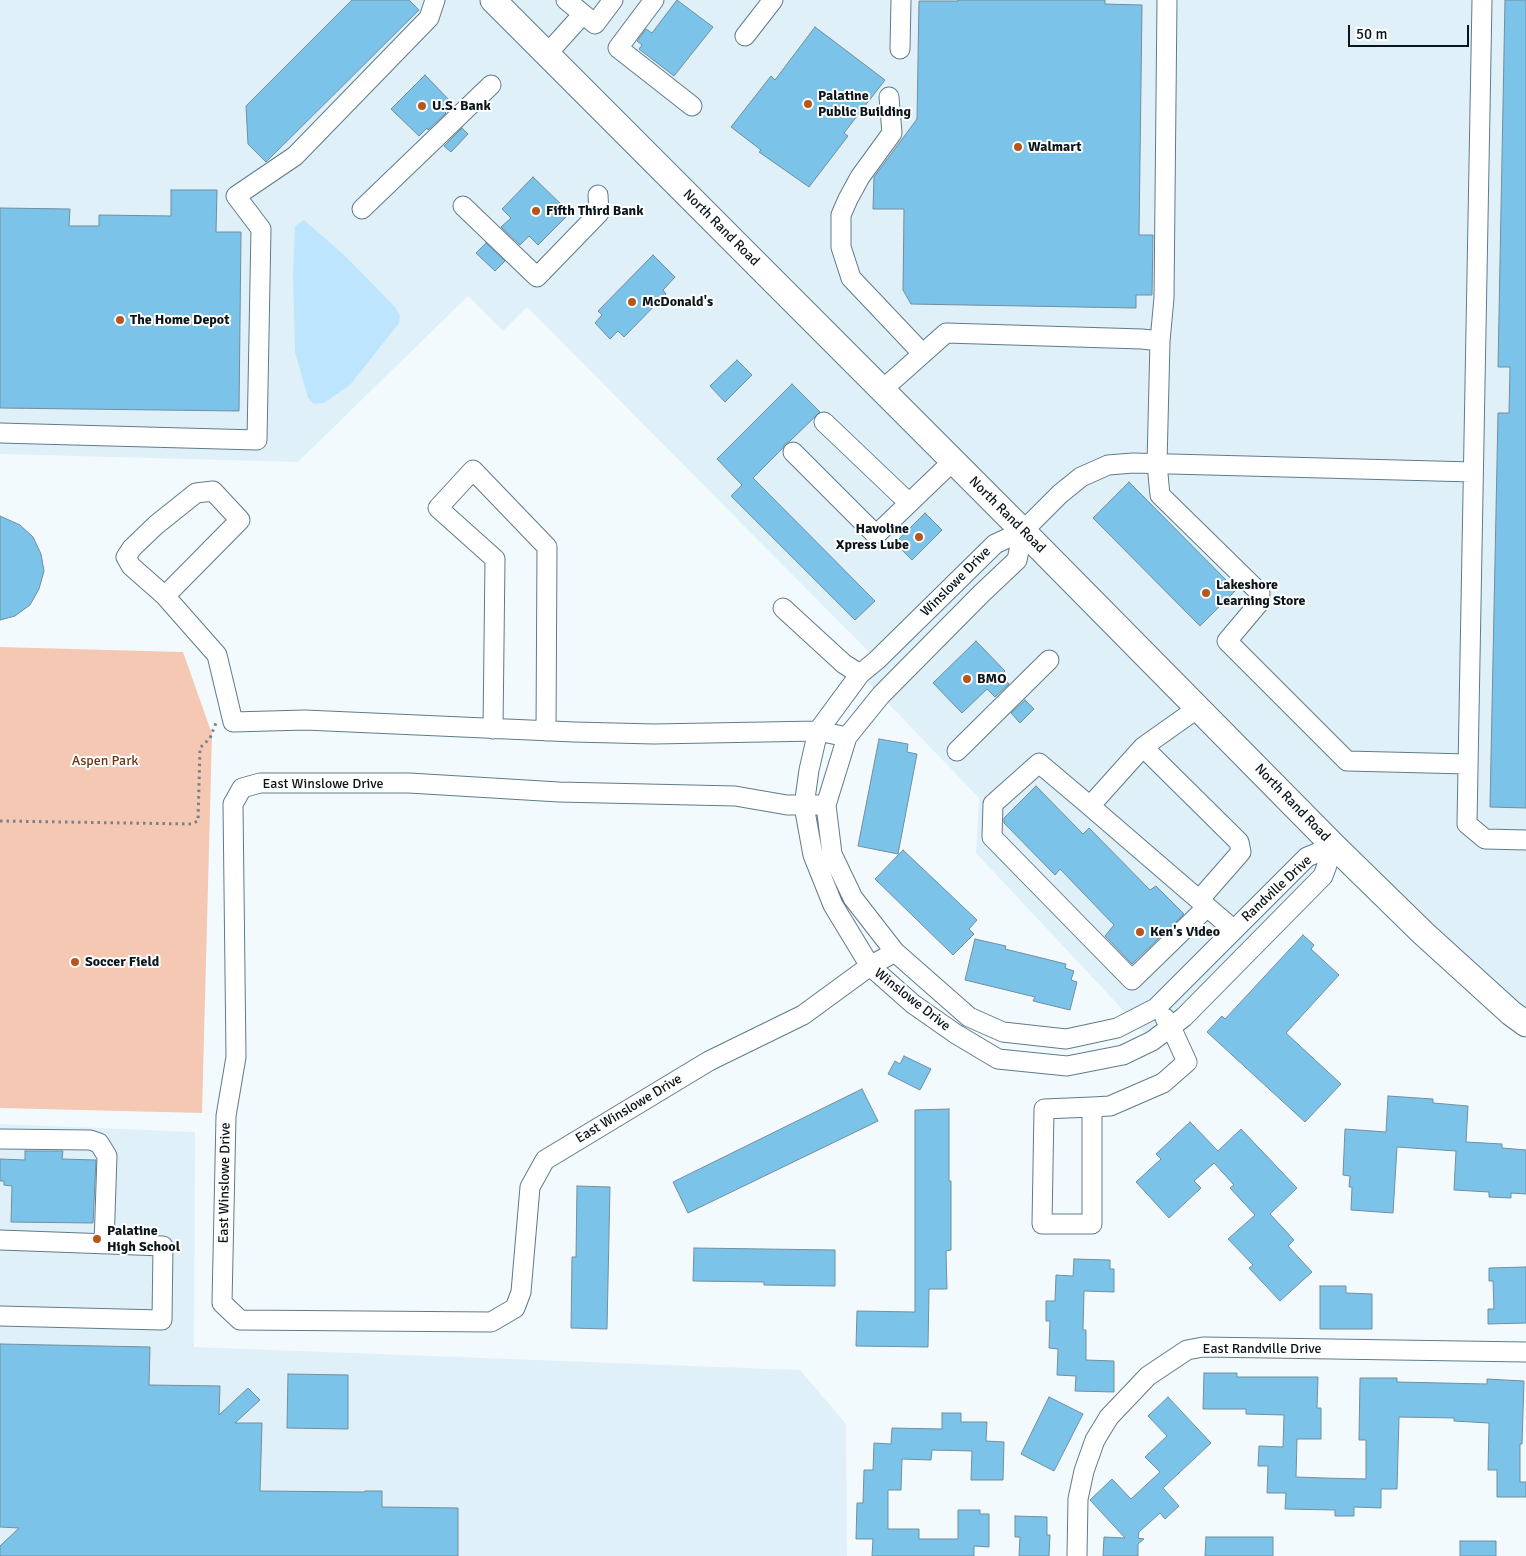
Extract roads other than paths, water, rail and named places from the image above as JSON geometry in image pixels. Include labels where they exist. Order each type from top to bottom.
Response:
[{"type":"main road","name":"North Rand Road","points":[[493,0],[1023,531],[1334,846],[1423,933],[1526,1024]]},
{"type":"street","points":[[0,433],[258,440],[261,229],[236,196],[295,156],[428,18],[435,0]]},
{"type":"street","points":[[566,0],[595,24],[613,0]]},
{"type":"street","points":[[654,0],[618,48],[692,106]]},
{"type":"street","points":[[745,36],[773,0]]},
{"type":"street","points":[[900,49],[901,0]]},
{"type":"street","points":[[1167,0],[1164,298],[1160,341],[1157,464],[1160,495],[1260,593],[1260,603],[1226,641],[1347,761],[1468,764]]},
{"type":"street","points":[[1482,0],[1467,824],[1485,839],[1526,840]]},
{"type":"street","points":[[547,54],[583,14]]},
{"type":"street","points":[[362,209],[491,85]]},
{"type":"street","points":[[889,97],[892,133],[860,177],[848,199],[841,215],[841,247],[852,278],[922,353]]},
{"type":"street","points":[[463,206],[537,277],[599,213],[598,195]]},
{"type":"street","points":[[882,390],[922,353],[946,334],[1142,338],[1160,341]]},
{"type":"street","points":[[824,422],[908,503]]},
{"type":"street","points":[[793,452],[872,532],[878,532],[953,461]]},
{"type":"street","points":[[1023,531],[1081,476],[1108,465],[1133,463],[1473,472]]},
{"type":"street","points":[[493,729],[495,559],[438,508],[473,470],[547,547],[546,731]]},
{"type":"street","points":[[165,596],[240,520],[213,491],[196,493],[156,525],[132,548],[126,557],[131,566],[165,596],[217,655],[232,722],[305,720],[654,734],[818,731],[847,737]]},
{"type":"street","name":"Winslowe Drive","points":[[998,1059],[956,1034],[913,1004],[870,966],[833,905],[813,855],[804,806],[809,770],[818,731],[860,674],[884,653],[995,544],[1023,531]]},
{"type":"street","name":"Winslowe Drive","points":[[1003,1032],[969,1017],[895,952],[852,898],[832,854],[826,805],[847,737],[880,694],[1017,560],[1023,531]]},
{"type":"street","points":[[783,608],[844,664],[860,674]]},
{"type":"street","points":[[957,751],[1050,660]]},
{"type":"street","points":[[1090,806],[1143,747],[1198,708]]},
{"type":"street","points":[[1143,747],[1239,842],[1241,852],[1203,904],[1132,980],[992,837],[993,804],[1039,763],[1090,806],[1203,904],[1234,930]]},
{"type":"street","name":"East Winslowe Drive","points":[[826,805],[804,806],[735,796],[560,792],[409,783],[260,783],[242,788],[233,804],[236,1057],[226,1116],[222,1303],[240,1320],[491,1322],[515,1308],[522,1292],[530,1186],[545,1160],[710,1060],[803,1015],[870,966],[895,952]]},
{"type":"street","name":"Randville Drive","points":[[1003,1032],[1066,1039],[1117,1028],[1156,1008],[1307,857],[1334,846]]},
{"type":"street","name":"Randville Drive","points":[[998,1059],[1067,1066],[1123,1055],[1152,1041],[1184,1017],[1323,876],[1334,846]]},
{"type":"street","points":[[1092,1107],[1092,1224],[1042,1224],[1044,1109],[1110,1106],[1163,1083],[1187,1062],[1171,1027],[1156,1008]]},
{"type":"street","points":[[0,1139],[90,1140],[99,1143],[107,1156],[104,1244]]},
{"type":"street","points":[[0,1240],[163,1246],[162,1320],[0,1316]]},
{"type":"street","name":"East Randville Drive","points":[[1077,1556],[1078,1499],[1084,1470],[1095,1440],[1109,1417],[1148,1376],[1187,1350],[1203,1347],[1526,1352]]},
{"type":"water","points":[[304,220],[344,255],[396,308],[400,316],[399,323],[350,385],[324,403],[314,404],[308,398],[295,352],[293,275],[295,226]]},
{"type":"place","name":"Palatine Public Building","points":[[808,104]]},
{"type":"place","name":"U.S. Bank","points":[[422,106]]},
{"type":"place","name":"Walmart","points":[[1018,147]]},
{"type":"place","name":"Fifth Third Bank","points":[[536,211]]},
{"type":"place","name":"McDonald's","points":[[632,302]]},
{"type":"place","name":"The Home Depot","points":[[120,320]]},
{"type":"place","name":"Havoline Xpress Lube","points":[[919,537]]},
{"type":"place","name":"Lakeshore Learning Store","points":[[1206,593]]},
{"type":"place","name":"BMO","points":[[967,679]]},
{"type":"place","name":"Ken's Video","points":[[1140,932]]},
{"type":"place","name":"Soccer Field","points":[[75,962]]},
{"type":"place","name":"Palatine High School","points":[[97,1239]]},
{"type":"park label","name":"Aspen Park","points":[[105,761]]}]
